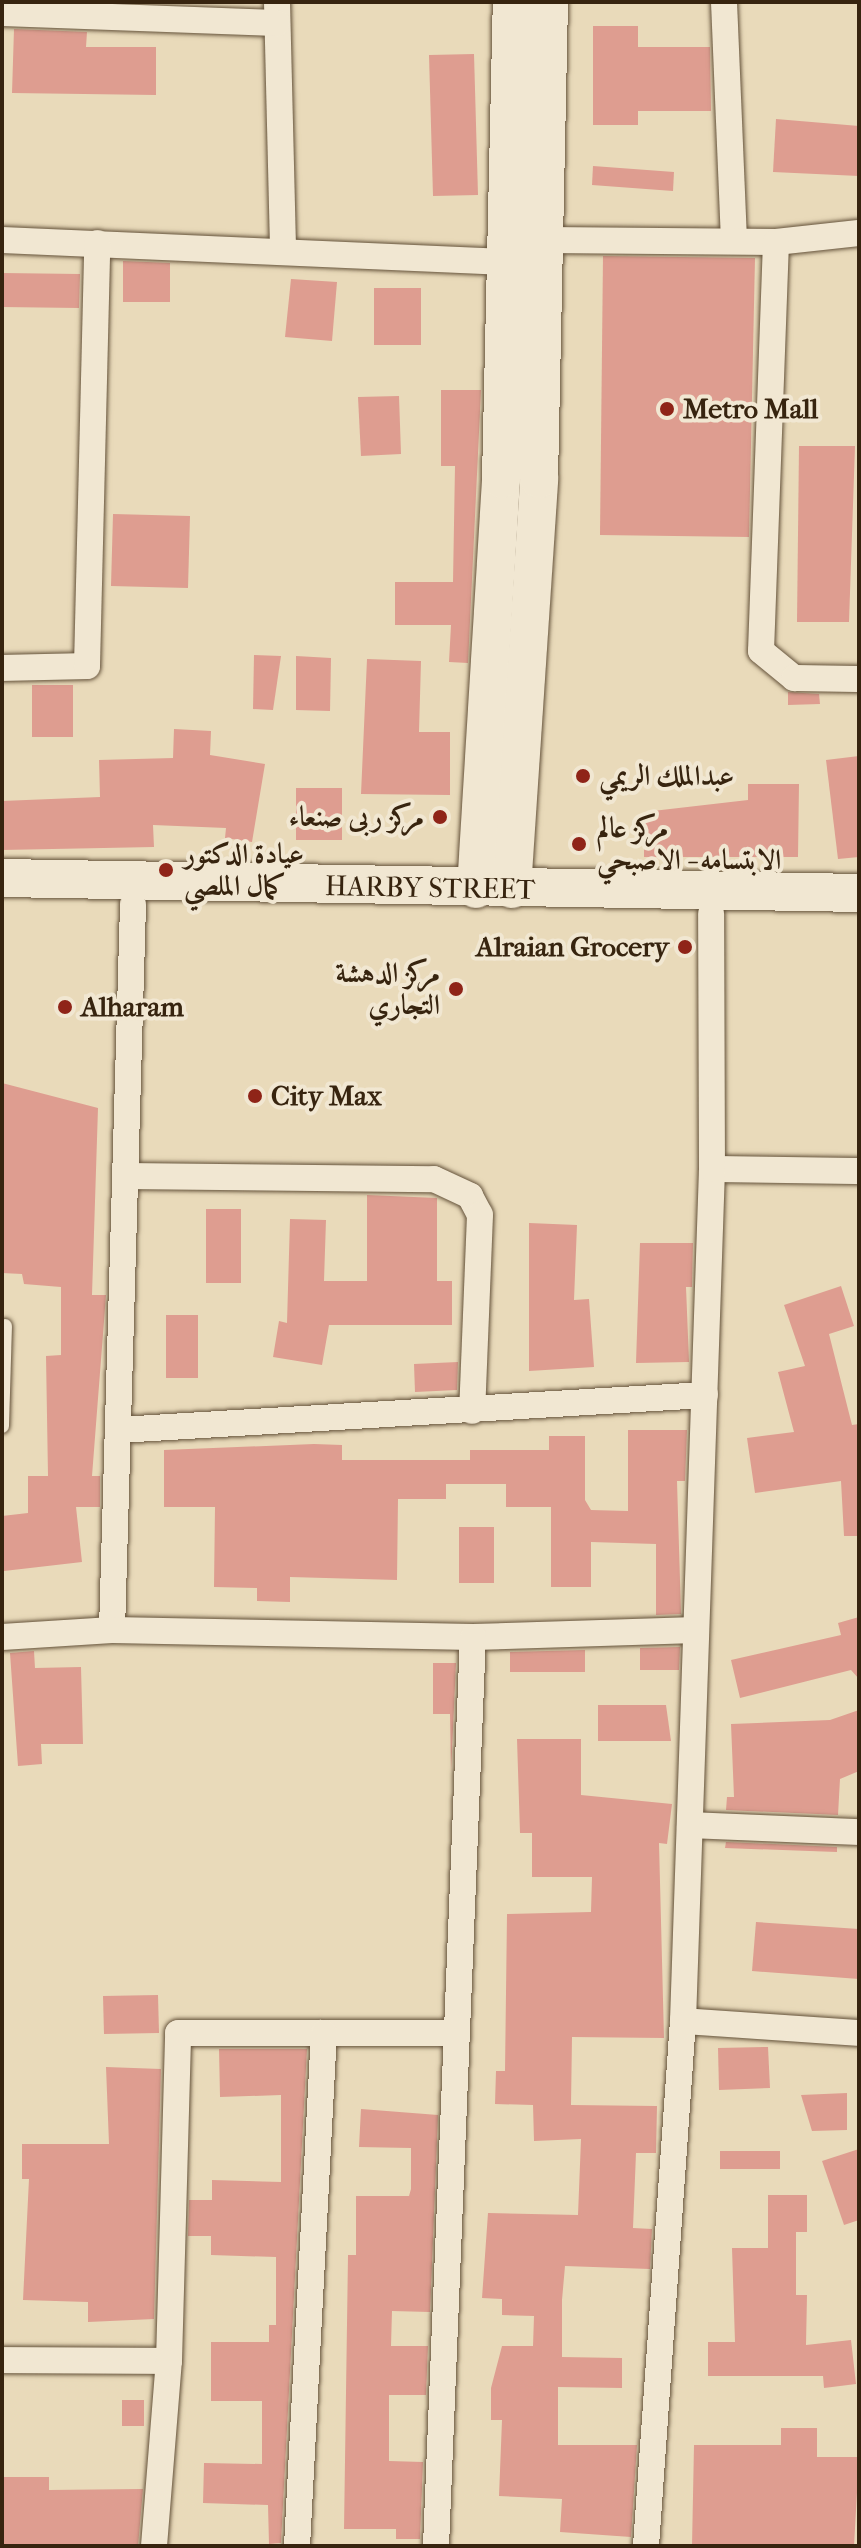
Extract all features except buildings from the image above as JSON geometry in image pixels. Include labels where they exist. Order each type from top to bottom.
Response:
[{"type":"street","points":[[724,2],[734,239]]},
{"type":"street","points":[[2,13],[54,8],[277,12],[283,249]]},
{"type":"street","points":[[494,889],[539,479],[546,240],[530,16]]},
{"type":"street","points":[[494,889],[504,262],[530,16]]},
{"type":"street","points":[[546,240],[734,239],[776,242],[859,233]]},
{"type":"street","points":[[2,240],[283,249],[504,262]]},
{"type":"street","points":[[776,242],[758,639],[773,665],[794,678],[859,679]]},
{"type":"street","points":[[2,668],[87,666],[97,243]]},
{"type":"street","points":[[501,479],[539,479]]},
{"type":"street","name":"HARBY STREET","points":[[2,878],[859,893]]},
{"type":"street","name":"HARBY STREET","points":[[2,901],[859,916]]},
{"type":"street","points":[[112,1630],[133,904]]},
{"type":"street","points":[[646,2546],[683,2021],[712,1169],[711,914]]},
{"type":"street","points":[[712,1169],[859,1171]]},
{"type":"street","points":[[125,1176],[434,1179],[470,1196],[480,1215],[472,1411]]},
{"type":"street","points":[[119,1430],[705,1395]]},
{"type":"street","points":[[2,1637],[112,1630],[473,1637],[696,1630]]},
{"type":"street","points":[[436,2546],[452,2033],[473,1637]]},
{"type":"street","points":[[690,1825],[859,1832]]},
{"type":"street","points":[[683,2021],[859,2033]]},
{"type":"street","points":[[154,2546],[169,2361],[178,2033],[452,2033]]},
{"type":"street","points":[[297,2546],[324,2033]]},
{"type":"street","points":[[2,2360],[169,2361]]},
{"type":"lane","points":[[2,1426],[5,1326]]},
{"type":"place","name":"Metro Mall","points":[[667,409]]},
{"type":"place","name":"عبدالملك الريمي","points":[[583,776]]},
{"type":"place","name":"مركز ربى صنعاء","points":[[440,817]]},
{"type":"place","name":"مركز عالم الابتسامه - الاصبحي","points":[[579,844]]},
{"type":"place","name":"عيادة الدكتور كمال الملصي","points":[[166,870]]},
{"type":"place","name":"Alraian Grocery","points":[[685,947]]},
{"type":"place","name":"مركز الدهشة التجاري","points":[[456,989]]},
{"type":"place","name":"Alharam","points":[[65,1007]]},
{"type":"place","name":"City Max","points":[[255,1096]]}]
